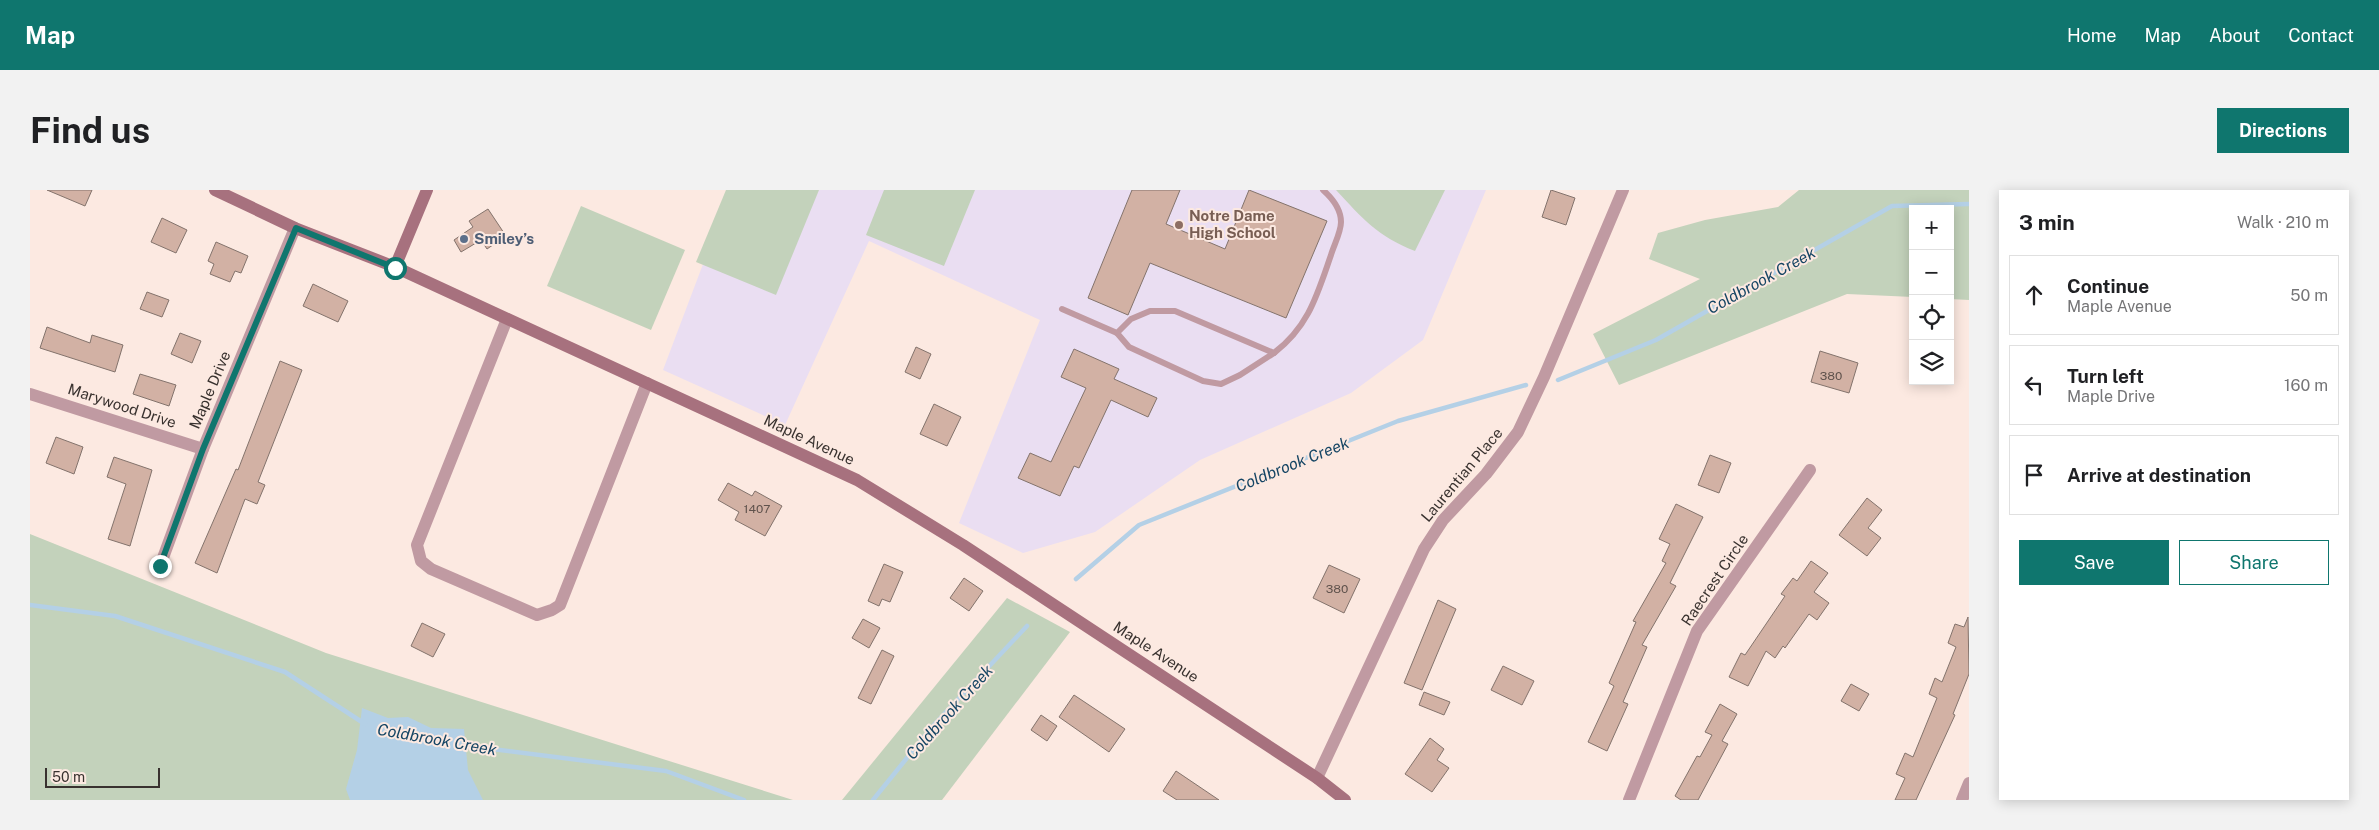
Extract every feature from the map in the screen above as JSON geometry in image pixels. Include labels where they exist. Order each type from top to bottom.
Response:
[{"type":"main road","name":"Maple Avenue","points":[[215,190],[296,228],[395,268],[857,480],[963,544],[1317,778],[1345,800]]},
{"type":"main road","points":[[395,268],[426,190]]},
{"type":"street","name":"Laurentian Place","points":[[1317,778],[1424,549],[1443,520],[1486,474],[1518,432],[1548,368],[1622,190]]},
{"type":"street","name":"Maple Drive","points":[[160,566],[203,449],[296,228]]},
{"type":"street","points":[[507,319],[417,545],[421,561],[432,569],[537,615],[560,605],[647,383]]},
{"type":"street","name":"Marywood Drive","points":[[30,394],[203,449]]},
{"type":"street","name":"Raecrest Circle","points":[[1629,800],[1697,631],[1810,470]]},
{"type":"street","points":[[1962,800],[1969,783]]},
{"type":"lane","points":[[1062,309],[1117,332],[1129,347],[1203,381],[1222,384],[1240,376],[1290,341],[1303,325],[1314,304],[1341,224],[1333,199],[1323,190]]},
{"type":"lane","points":[[1117,332],[1132,319],[1150,311],[1175,311],[1274,353]]},
{"type":"shaded area","points":[[731,190],[1486,190],[1423,340],[1351,393],[1200,460],[1095,532],[1023,553],[959,523],[1040,320],[869,241],[785,425],[663,370]]},
{"type":"green space","points":[[726,190],[819,190],[776,295],[696,262]]},
{"type":"green space","points":[[884,190],[975,190],[944,266],[866,235]]},
{"type":"green space","points":[[1336,190],[1445,190],[1415,251],[1380,233]]},
{"type":"green space","points":[[1799,190],[1969,190],[1969,300],[1954,299],[1954,205],[1909,205],[1909,297],[1847,294],[1619,385],[1593,334],[1700,279],[1649,259],[1658,233],[1705,220],[1778,207]]},
{"type":"green space","points":[[581,206],[685,250],[651,330],[547,286]]},
{"type":"green space","points":[[30,534],[326,653],[793,800],[30,800]]},
{"type":"green space","points":[[1007,598],[1070,632],[942,800],[842,800]]},
{"type":"water","points":[[362,708],[388,718],[408,717],[431,728],[464,729],[468,770],[483,800],[350,800],[346,789],[357,750]]},
{"type":"building","points":[[47,190],[92,190],[85,206]]},
{"type":"building","points":[[1132,190],[1180,190],[1166,224],[1225,249],[1249,190],[1327,221],[1286,318],[1150,263],[1128,315],[1088,298]]},
{"type":"building","points":[[1551,190],[1575,198],[1566,225],[1542,217]]},
{"type":"building","points":[[488,209],[506,236],[487,249],[481,240],[461,252],[454,240],[473,227],[469,221]]},
{"type":"building","points":[[162,218],[187,230],[176,253],[151,242]]},
{"type":"building","points":[[216,242],[248,256],[241,273],[235,271],[230,282],[210,274],[214,264],[208,261]]},
{"type":"building","points":[[313,284],[348,301],[338,322],[303,306]]},
{"type":"building","points":[[147,292],[169,300],[162,317],[140,309]]},
{"type":"building","points":[[47,327],[90,343],[92,335],[123,345],[115,372],[40,348]]},
{"type":"building","points":[[180,333],[201,341],[192,363],[171,354]]},
{"type":"building","points":[[916,347],[931,354],[920,379],[905,372]]},
{"type":"building","points":[[1074,349],[1119,369],[1114,379],[1157,398],[1148,417],[1111,400],[1079,468],[1074,466],[1060,496],[1018,478],[1030,453],[1051,462],[1086,388],[1061,377]]},
{"type":"building","points":[[1820,351],[1858,363],[1849,393],[1811,382]]},
{"type":"building","points":[[280,361],[302,370],[258,482],[265,485],[257,504],[245,499],[217,573],[195,563],[236,469],[238,470]]},
{"type":"building","points":[[140,374],[176,385],[169,406],[133,394]]},
{"type":"building","points":[[934,404],[961,417],[947,446],[920,434]]},
{"type":"building","points":[[56,437],[83,447],[74,474],[46,463]]},
{"type":"building","points":[[1710,455],[1731,463],[1719,493],[1698,485]]},
{"type":"building","points":[[114,457],[152,470],[130,546],[108,539],[126,484],[107,477]]},
{"type":"building","points":[[728,483],[752,496],[755,491],[782,506],[765,536],[735,520],[739,512],[718,500]]},
{"type":"building","points":[[1867,498],[1882,510],[1868,528],[1881,538],[1867,556],[1839,535]]},
{"type":"building","points":[[1676,504],[1703,517],[1670,583],[1676,586],[1642,645],[1647,647],[1623,702],[1628,704],[1607,751],[1588,742],[1614,686],[1609,683],[1636,622],[1633,621],[1666,563],[1662,561],[1670,544],[1659,539]]},
{"type":"building","points":[[1811,561],[1828,573],[1814,592],[1829,603],[1817,620],[1809,614],[1785,648],[1783,646],[1775,658],[1766,651],[1748,686],[1729,677],[1741,653],[1745,655],[1785,596],[1781,594],[1793,578],[1797,581]]},
{"type":"building","points":[[884,564],[903,572],[890,602],[882,599],[879,606],[868,601]]},
{"type":"building","points":[[1329,565],[1360,579],[1344,613],[1313,598]]},
{"type":"building","points":[[964,578],[983,591],[969,611],[950,598]]},
{"type":"building","points":[[1438,600],[1456,609],[1422,690],[1404,683]]},
{"type":"building","points":[[1968,617],[1969,674],[1953,714],[1955,715],[1916,800],[1895,800],[1905,778],[1896,774],[1905,753],[1913,757],[1937,698],[1929,694],[1935,678],[1942,682],[1956,647],[1948,643],[1955,624],[1964,627]]},
{"type":"building","points":[[863,619],[880,628],[869,648],[852,638]]},
{"type":"building","points":[[422,623],[445,634],[433,657],[411,646]]},
{"type":"building","points":[[882,650],[894,656],[871,704],[858,698]]},
{"type":"building","points":[[1503,666],[1534,681],[1522,705],[1491,690]]},
{"type":"building","points":[[1851,684],[1869,694],[1859,711],[1841,701]]},
{"type":"building","points":[[1424,692],[1450,702],[1444,715],[1419,705]]},
{"type":"building","points":[[1074,695],[1125,729],[1109,752],[1059,717]]},
{"type":"building","points":[[1720,704],[1737,714],[1722,741],[1728,744],[1698,800],[1681,800],[1675,796],[1697,756],[1700,757],[1712,735],[1705,732]]},
{"type":"building","points":[[1041,715],[1057,726],[1047,741],[1031,730]]},
{"type":"building","points":[[1430,738],[1444,749],[1437,760],[1449,768],[1432,792],[1405,774]]},
{"type":"building","points":[[1176,771],[1219,800],[1177,800],[1163,791]]},
{"type":"waterway","name":"Coldbrook Creek","points":[[1558,380],[1656,340],[1892,206],[1969,204]]},
{"type":"waterway","name":"Coldbrook Creek","points":[[1076,579],[1139,525],[1398,421],[1526,385]]},
{"type":"waterway","name":"Coldbrook Creek","points":[[30,605],[115,616],[285,672],[365,724]]},
{"type":"waterway","name":"Coldbrook Creek","points":[[873,800],[932,727],[1027,626]]},
{"type":"waterway","name":"Coldbrook Creek","points":[[460,745],[666,771],[744,800]]},
{"type":"place","name":"Notre Dame High School","points":[[1179,225]]},
{"type":"place","name":"Smiley’s","points":[[464,239]]},
{"type":"route","points":[[160,566],[203,449],[296,228],[395,268]]}]
